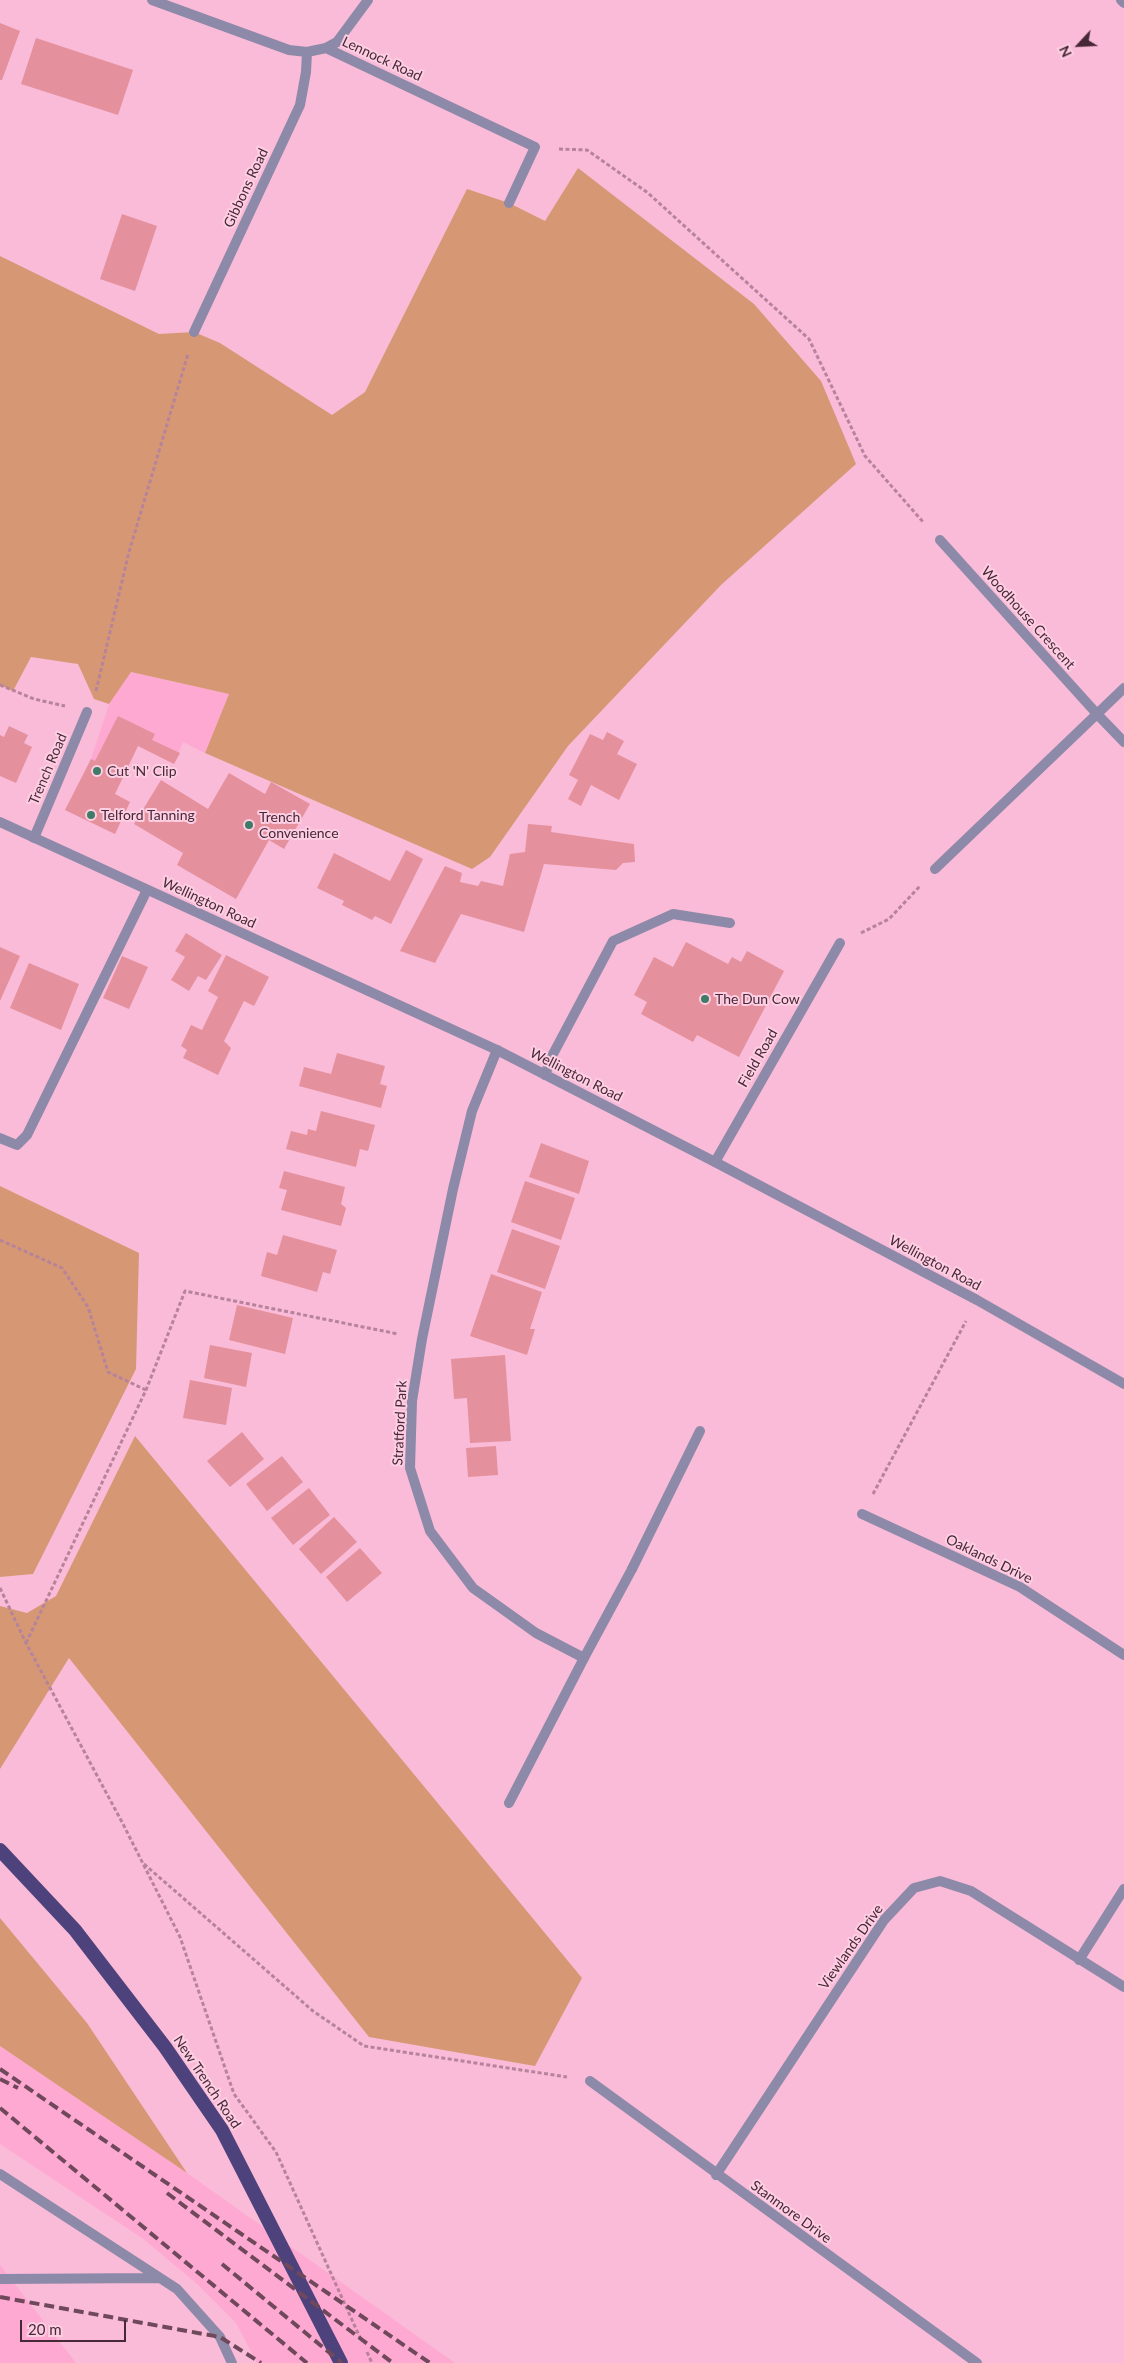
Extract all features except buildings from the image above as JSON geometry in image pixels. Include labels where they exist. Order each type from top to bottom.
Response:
[{"type":"highway","name":"New Trench Road","points":[[0,1850],[75,1930],[165,2047],[222,2130],[341,2363]]},
{"type":"street","name":"Lennock Road","points":[[152,0],[289,50],[307,52],[326,48],[535,147]]},
{"type":"street","points":[[326,48],[336,42],[368,0]]},
{"type":"street","points":[[1121,0],[1124,3]]},
{"type":"street","name":"Gibbons Road","points":[[194,332],[300,105],[306,72],[307,52]]},
{"type":"street","points":[[509,203],[535,147]]},
{"type":"street","name":"Woodhouse Crescent","points":[[940,540],[1124,742]]},
{"type":"street","points":[[935,869],[1124,688]]},
{"type":"street","name":"Trench Road","points":[[34,838],[88,712]]},
{"type":"street","name":"Wellington Road","points":[[0,822],[497,1050],[977,1300],[1124,1384]]},
{"type":"street","points":[[0,1138],[17,1144],[27,1135],[147,890]]},
{"type":"street","points":[[546,1075],[552,1056],[613,941],[673,914],[730,923]]},
{"type":"street","name":"Field Road","points":[[715,1162],[840,942]]},
{"type":"street","name":"Stratford Park","points":[[497,1050],[472,1111],[453,1189],[422,1338],[412,1401],[410,1468],[430,1531],[473,1588],[536,1633],[584,1658]]},
{"type":"street","points":[[509,1803],[632,1569],[700,1431]]},
{"type":"street","name":"Oaklands Drive","points":[[862,1514],[1020,1587],[1124,1655]]},
{"type":"street","name":"Viewlands Drive","points":[[716,2174],[884,1920],[914,1888],[940,1881],[971,1891],[1124,1987]]},
{"type":"street","points":[[1079,1960],[1124,1889]]},
{"type":"street","name":"Stanmore Drive","points":[[590,2081],[977,2363]]},
{"type":"street","points":[[0,2174],[177,2288],[220,2337],[232,2363]]},
{"type":"street","points":[[0,2279],[160,2278]]},
{"type":"path","points":[[535,147],[587,150],[648,194],[809,339],[865,456],[940,540]]},
{"type":"path","points":[[0,685],[34,699],[88,712],[94,699],[129,552],[194,332]]},
{"type":"path","points":[[840,942],[889,919],[935,869]]},
{"type":"path","points":[[0,1240],[62,1268],[88,1306],[108,1372],[146,1390]]},
{"type":"path","points":[[26,1644],[146,1390],[185,1291],[422,1338]]},
{"type":"path","points":[[862,1514],[977,1300]]},
{"type":"path","points":[[0,1588],[26,1644],[180,1937],[234,2094],[276,2152],[372,2363]]},
{"type":"path","points":[[142,1862],[312,2011],[364,2046],[590,2081]]},
{"type":"shaded area","points":[[578,168],[754,304],[821,381],[856,464],[721,585],[568,746],[490,857],[472,869],[205,753],[229,694],[131,672],[109,704],[94,699],[78,664],[31,657],[13,691],[0,685],[0,256],[159,334],[194,332],[220,343],[332,415],[365,392],[467,189],[509,203],[545,221]]},
{"type":"shaded area","points":[[130,672],[229,694],[205,753],[183,742],[174,764],[137,745],[115,794],[130,802],[115,834],[65,810],[91,759],[109,704]]},
{"type":"shaded area","points":[[0,1186],[139,1253],[136,1369],[33,1574],[0,1577]]},
{"type":"shaded area","points":[[135,1436],[582,1978],[535,2066],[369,2037],[69,1658],[0,1769],[0,1606],[27,1613],[56,1596]]},
{"type":"shaded area","points":[[0,1918],[87,2023],[187,2173],[0,2046]]},
{"type":"shaded area","points":[[0,2046],[187,2173],[455,2363],[257,2363],[236,2323],[197,2284],[142,2238],[0,2144]]},
{"type":"shaded area","points":[[0,2265],[76,2363],[0,2363]]},
{"type":"railway","points":[[0,2069],[430,2363]]},
{"type":"railway","points":[[0,2079],[18,2088]]},
{"type":"railway","points":[[0,2108],[307,2363]]},
{"type":"railway","points":[[167,2193],[393,2363]]},
{"type":"railway","points":[[222,2264],[342,2363]]},
{"type":"railway","points":[[0,2297],[220,2337],[261,2363]]},
{"type":"place","name":"Cut 'N' Clip","points":[[97,771]]},
{"type":"place","name":"Telford Tanning","points":[[91,815]]},
{"type":"place","name":"Trench Convenience","points":[[249,825]]},
{"type":"place","name":"The Dun Cow","points":[[705,999]]}]
